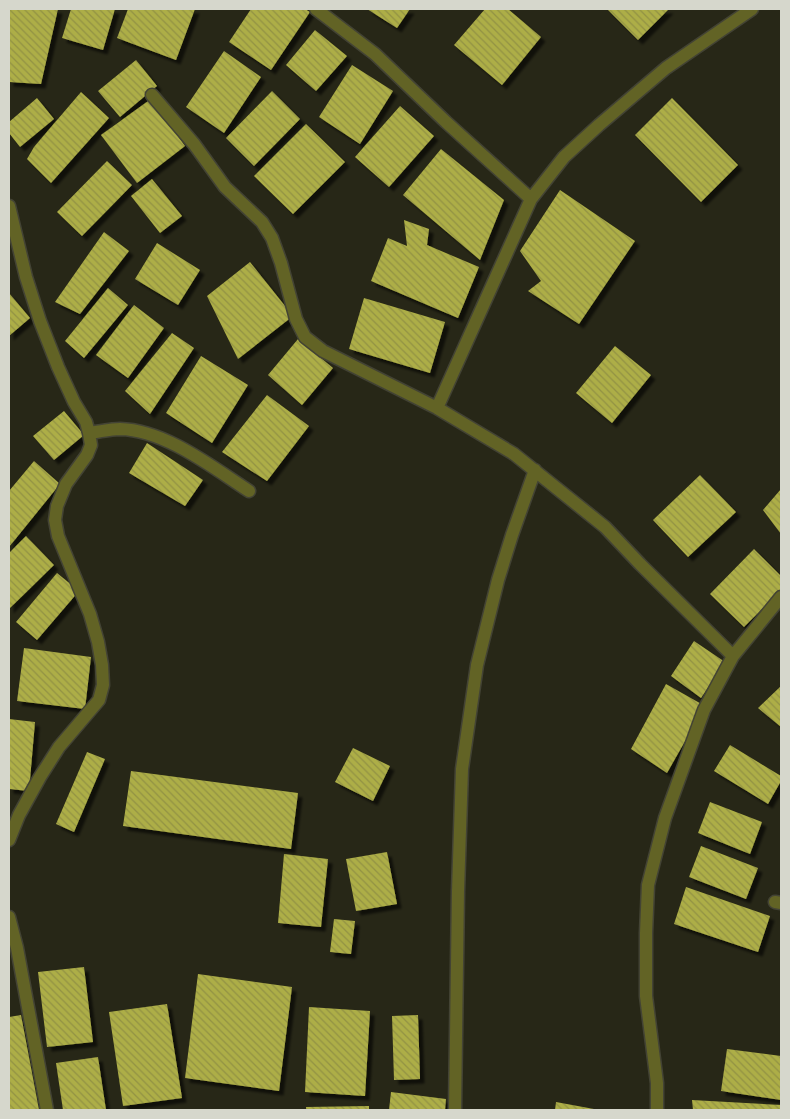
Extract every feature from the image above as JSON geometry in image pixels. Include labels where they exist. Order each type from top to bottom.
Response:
[{"type":"street","points":[[316,9],[375,54],[531,199]]},
{"type":"street","points":[[437,408],[531,199],[564,157],[666,68],[752,9]]},
{"type":"street","points":[[152,95],[194,144],[224,188],[262,222],[272,238],[281,263],[296,319],[306,337],[323,351],[437,408],[514,454],[605,527],[733,656]]},
{"type":"street","points":[[9,206],[26,277],[40,321],[58,367],[74,402],[86,422],[89,433],[91,445],[88,455],[66,484],[57,506],[54,520],[58,536],[90,614],[98,642],[103,686],[99,700],[59,747],[40,777],[19,815],[9,840]]},
{"type":"street","points":[[89,433],[121,429],[151,434],[186,450],[249,491]]},
{"type":"street","points":[[455,1110],[462,769],[478,665],[498,580],[535,470]]},
{"type":"street","points":[[657,1110],[657,1083],[646,996],[648,885],[665,818],[704,710],[733,656],[781,598]]},
{"type":"street","points":[[9,917],[18,948],[47,1110]]},
{"type":"building","points":[[9,9],[58,9],[41,84],[9,82]]},
{"type":"building","points":[[71,9],[115,9],[103,50],[62,38]]},
{"type":"building","points":[[128,9],[195,9],[176,60],[117,38]]},
{"type":"building","points":[[251,9],[305,9],[310,12],[271,70],[229,42]]},
{"type":"building","points":[[367,9],[410,9],[397,28]]},
{"type":"building","points":[[485,9],[508,9],[541,37],[502,85],[454,45]]},
{"type":"building","points":[[607,9],[669,9],[638,40]]},
{"type":"building","points":[[315,30],[347,56],[316,91],[286,65]]},
{"type":"building","points":[[224,51],[261,77],[224,133],[186,107]]},
{"type":"building","points":[[136,60],[157,86],[120,117],[98,91]]},
{"type":"building","points":[[352,65],[393,91],[360,144],[319,117]]},
{"type":"building","points":[[272,91],[300,119],[254,166],[226,138]]},
{"type":"building","points":[[81,92],[109,118],[51,183],[27,159],[34,147]]},
{"type":"building","points":[[37,98],[54,119],[20,147],[9,133],[9,122]]},
{"type":"building","points":[[672,98],[738,165],[701,202],[635,135]]},
{"type":"building","points":[[151,99],[185,146],[137,183],[101,135]]},
{"type":"building","points":[[400,106],[434,136],[389,187],[355,157]]},
{"type":"building","points":[[306,124],[345,162],[293,214],[254,176]]},
{"type":"building","points":[[441,149],[504,200],[480,260],[403,195]]},
{"type":"building","points":[[107,161],[132,185],[82,236],[57,212]]},
{"type":"building","points":[[152,179],[182,216],[160,233],[131,196]]},
{"type":"building","points":[[560,190],[635,241],[579,324],[528,291],[541,281],[520,251]]},
{"type":"building","points":[[404,220],[429,229],[427,245],[479,267],[458,318],[371,281],[388,238],[407,246]]},
{"type":"building","points":[[104,232],[129,251],[80,314],[55,302]]},
{"type":"building","points":[[157,243],[200,270],[178,305],[135,279]]},
{"type":"building","points":[[250,262],[293,316],[238,359],[207,296]]},
{"type":"building","points":[[108,288],[128,305],[84,358],[65,341]]},
{"type":"building","points":[[9,293],[30,318],[9,336]]},
{"type":"building","points":[[364,298],[445,322],[430,373],[349,349]]},
{"type":"building","points":[[134,305],[164,328],[128,378],[96,355]]},
{"type":"building","points":[[172,333],[194,348],[150,414],[125,391]]},
{"type":"building","points":[[298,339],[333,368],[302,405],[268,375]]},
{"type":"building","points":[[615,346],[651,375],[612,423],[576,393]]},
{"type":"building","points":[[201,356],[248,385],[212,443],[166,413]]},
{"type":"building","points":[[267,395],[309,426],[267,481],[222,452]]},
{"type":"building","points":[[64,411],[84,435],[54,460],[33,436]]},
{"type":"building","points":[[147,443],[203,480],[185,506],[129,473]]},
{"type":"building","points":[[34,461],[60,484],[9,547],[9,491]]},
{"type":"building","points":[[700,475],[736,512],[688,557],[653,520]]},
{"type":"building","points":[[781,489],[781,534],[763,510]]},
{"type":"building","points":[[26,536],[54,565],[9,609],[9,553]]},
{"type":"building","points":[[754,549],[781,576],[781,590],[744,627],[710,594]]},
{"type":"building","points":[[57,573],[79,591],[37,640],[16,622]]},
{"type":"building","points":[[694,641],[725,662],[701,698],[671,676]]},
{"type":"building","points":[[24,648],[91,657],[85,709],[17,701]]},
{"type":"building","points":[[666,684],[705,706],[667,773],[631,749]]},
{"type":"building","points":[[781,686],[781,727],[758,708]]},
{"type":"building","points":[[9,719],[35,722],[29,791],[9,789]]},
{"type":"building","points":[[730,745],[781,776],[781,781],[768,804],[714,771]]},
{"type":"building","points":[[353,748],[390,766],[373,801],[335,782]]},
{"type":"building","points":[[87,752],[105,759],[74,832],[56,824]]},
{"type":"building","points":[[131,771],[298,793],[291,849],[123,826]]},
{"type":"building","points":[[710,802],[762,822],[750,854],[698,833]]},
{"type":"building","points":[[701,846],[758,868],[746,899],[689,877]]},
{"type":"building","points":[[387,852],[397,904],[356,911],[346,859]]},
{"type":"building","points":[[284,854],[328,859],[321,927],[278,923]]},
{"type":"building","points":[[686,887],[770,916],[758,952],[674,924]]},
{"type":"building","points":[[334,919],[355,921],[351,954],[330,952]]},
{"type":"building","points":[[84,967],[93,1042],[47,1047],[38,972]]},
{"type":"building","points":[[198,974],[292,987],[279,1091],[185,1078]]},
{"type":"building","points":[[167,1004],[182,1098],[123,1106],[109,1012]]},
{"type":"building","points":[[309,1007],[370,1011],[365,1096],[305,1092]]},
{"type":"building","points":[[21,1015],[39,1110],[9,1110],[9,1017]]},
{"type":"building","points":[[418,1015],[420,1079],[394,1080],[392,1016]]},
{"type":"building","points":[[727,1049],[781,1056],[781,1100],[721,1091]]},
{"type":"building","points":[[98,1057],[106,1110],[63,1110],[56,1063]]},
{"type":"building","points":[[391,1092],[446,1099],[445,1110],[389,1110]]},
{"type":"building","points":[[692,1100],[781,1105],[781,1110],[693,1110]]},
{"type":"building","points":[[556,1102],[594,1109],[594,1110],[555,1110]]},
{"type":"building","points":[[369,1106],[369,1110],[306,1110],[306,1107]]}]
